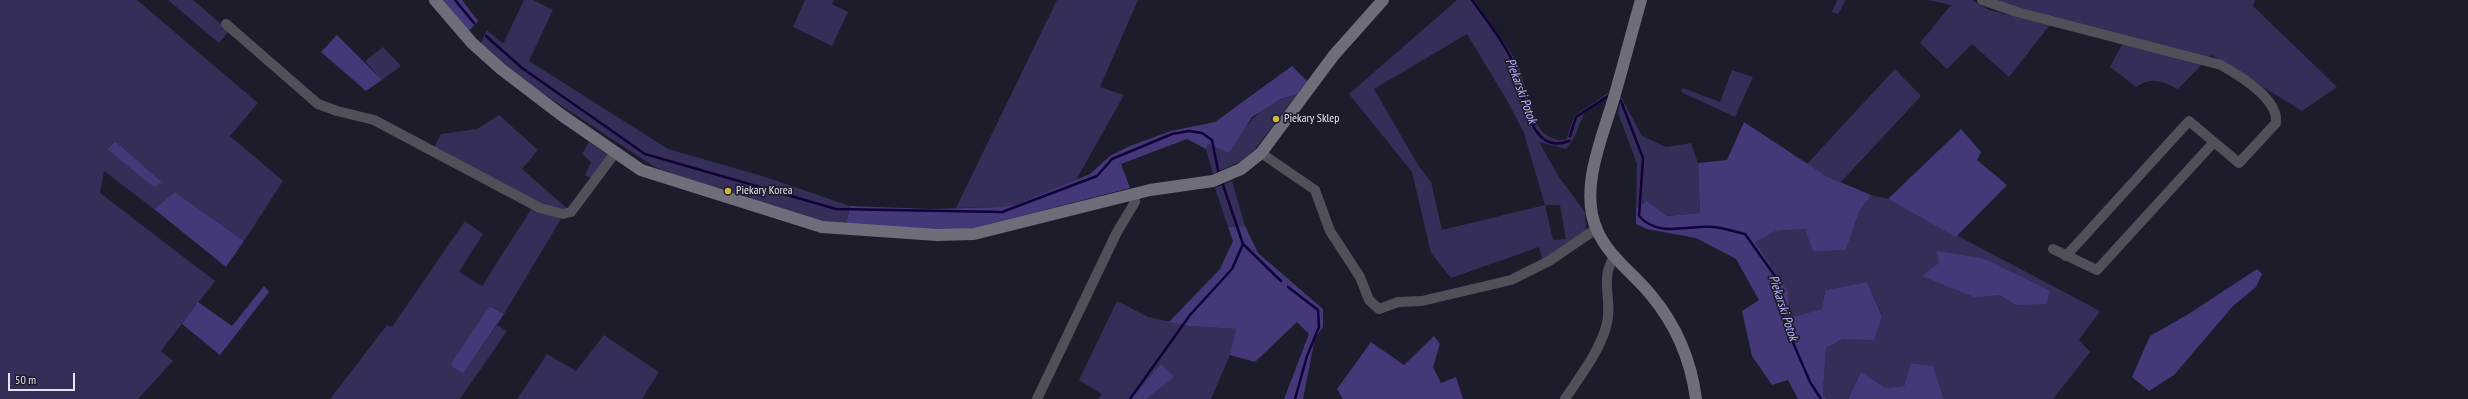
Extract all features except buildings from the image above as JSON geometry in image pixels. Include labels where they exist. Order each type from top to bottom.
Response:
[{"type":"street","points":[[435,0],[472,43],[501,69],[615,153],[641,170],[801,222],[822,227],[874,232],[937,235],[974,234],[1134,194],[1213,180],[1230,174],[1251,163],[1261,153],[1334,55],[1383,0]]},
{"type":"street","points":[[1641,0],[1616,92],[1596,157],[1592,189],[1592,215],[1596,229],[1615,256],[1651,294],[1678,335],[1693,375],[1696,399]]},
{"type":"street","points":[[1982,0],[2016,12],[2221,65],[2244,78],[2275,108],[2276,123],[2239,163],[2189,121],[2066,256]]},
{"type":"street","points":[[226,24],[318,104],[336,111],[374,120],[540,208],[563,214],[571,212],[615,153]]},
{"type":"street","points":[[2053,249],[2097,270],[2214,142]]},
{"type":"street","points":[[1261,153],[1315,190],[1330,231],[1360,277],[1369,300],[1379,309],[1398,302],[1422,301],[1511,280],[1549,262],[1596,229]]},
{"type":"street","points":[[1037,399],[1117,232],[1135,202],[1134,194]]},
{"type":"street","points":[[1565,399],[1591,360],[1606,326],[1609,313],[1605,276],[1615,256]]},
{"type":"shaded area","points":[[0,0],[137,0],[258,103],[230,136],[283,181],[244,241],[175,192],[154,209],[104,171],[100,193],[215,281],[161,351],[173,361],[138,399],[0,399]],"holes":[[[115,141],[162,182],[107,149]]]},
{"type":"shaded area","points":[[168,0],[193,0],[229,31],[219,43]]},
{"type":"shaded area","points":[[443,0],[462,0],[478,21],[468,32]]},
{"type":"shaded area","points":[[524,0],[533,0],[553,10],[529,61],[668,149],[762,176],[850,206],[846,225],[819,221],[752,201],[750,197],[722,189],[721,192],[653,166],[515,75],[480,45],[487,30],[503,44]]},
{"type":"shaded area","points":[[805,0],[834,0],[832,4],[848,12],[832,46],[793,27]]},
{"type":"shaded area","points":[[1057,0],[1138,0],[1100,87],[1124,95],[1076,180],[1017,204],[1001,207],[956,208]]},
{"type":"shaded area","points":[[1457,0],[1474,0],[1516,61],[1521,72],[1532,111],[1537,123],[1544,132],[1553,138],[1566,140],[1574,116],[1608,93],[1608,97],[1584,113],[1574,138],[1566,149],[1539,142],[1559,177],[1585,212],[1586,231],[1543,262],[1539,247],[1451,278],[1431,253],[1412,172],[1349,94]],"holes":[[[1467,34],[1508,102],[1524,133],[1545,205],[1442,230],[1431,182],[1418,165],[1374,89]],[[1545,205],[1560,205],[1566,239],[1553,240]]]},
{"type":"shaded area","points":[[1837,0],[1846,0],[1838,14],[1832,12]]},
{"type":"shaded area","points":[[1928,0],[1972,0],[1989,10],[2050,25],[2009,77],[1972,44],[1947,69],[1920,43],[1951,5]]},
{"type":"shaded area","points":[[1989,0],[2255,0],[2253,6],[2337,87],[2302,111],[2211,55],[2178,89],[2157,81],[2147,82],[2136,87],[2110,67],[2126,37]]},
{"type":"shaded area","points":[[337,35],[382,80],[366,91],[321,52]]},
{"type":"shaded area","points":[[383,47],[401,66],[382,80],[365,61]]},
{"type":"shaded area","points":[[1292,66],[1307,81],[1297,94],[1281,99],[1252,117],[1229,153],[1208,144],[1206,149],[1187,139],[1121,164],[1130,188],[970,229],[891,229],[846,225],[850,206],[930,209],[1001,207],[1017,204],[1090,174],[1110,156],[1130,146],[1171,131],[1215,122]]},
{"type":"shaded area","points":[[1895,69],[1921,96],[1841,182],[1826,176],[1807,164]]},
{"type":"shaded area","points":[[1732,70],[1753,77],[1735,117],[1681,92],[1683,88],[1720,102]]},
{"type":"shaded area","points":[[1297,94],[1255,149],[1241,161],[1213,174],[1206,149],[1208,144],[1229,153],[1242,132],[1256,116],[1274,103]]},
{"type":"shaded area","points":[[1621,97],[1642,136],[1666,147],[1691,143],[1698,163],[1700,213],[1667,216],[1647,201],[1636,208],[1637,164],[1618,113]]},
{"type":"shaded area","points":[[499,115],[538,150],[522,169],[569,210],[542,206],[434,147],[441,134],[477,129]]},
{"type":"shaded area","points":[[1744,122],[1826,176],[1871,195],[1859,212],[1846,250],[1813,251],[1805,229],[1776,231],[1755,242],[1788,292],[1789,318],[1822,309],[1825,290],[1867,282],[1882,316],[1874,340],[1843,339],[1826,348],[1823,394],[1827,399],[1798,399],[1788,380],[1772,385],[1752,356],[1742,311],[1759,300],[1736,259],[1696,238],[1647,229],[1636,224],[1636,208],[1647,201],[1667,216],[1700,213],[1698,163],[1727,160]]},
{"type":"shaded area","points":[[1961,129],[1981,152],[1977,160],[2007,185],[1956,237],[1888,199]]},
{"type":"shaded area","points":[[115,141],[162,182],[154,187],[107,149]]},
{"type":"shaded area","points":[[589,142],[609,156],[592,179],[585,175],[591,162],[582,154]]},
{"type":"shaded area","points":[[1232,181],[1245,226],[1228,227],[1215,188]]},
{"type":"shaded area","points":[[175,192],[244,241],[226,267],[154,209]]},
{"type":"shaded area","points":[[1871,195],[1888,199],[2100,311],[2079,340],[2090,352],[2053,399],[1944,399],[1933,366],[1912,363],[1904,386],[1886,388],[1861,372],[1848,399],[1827,399],[1823,394],[1826,348],[1843,339],[1874,339],[1882,315],[1867,282],[1825,290],[1822,309],[1789,319],[1755,242],[1776,231],[1805,229],[1846,250],[1859,212]]},
{"type":"shaded area","points":[[532,208],[561,219],[504,314],[491,306],[450,365],[463,374],[497,325],[507,331],[460,399],[330,399],[387,325],[392,327],[465,221],[483,234],[459,272],[482,286]]},
{"type":"shaded area","points":[[1245,226],[1258,253],[1323,309],[1323,327],[1315,338],[1303,399],[1284,399],[1309,334],[1297,322],[1255,362],[1230,355],[1236,329],[1189,326],[1169,322],[1220,269],[1233,241],[1228,227]]},
{"type":"shaded area","points":[[1937,251],[1985,259],[2050,291],[2046,304],[2016,305],[2000,295],[1974,297],[1922,276],[1939,263]]},
{"type":"shaded area","points":[[2257,269],[2262,274],[2256,287],[2233,306],[2174,375],[2149,391],[2132,377],[2150,336],[2187,315]]},
{"type":"shaded area","points":[[264,286],[269,292],[220,355],[182,324],[198,302],[232,326]]},
{"type":"shaded area","points":[[1117,301],[1148,317],[1189,326],[1237,329],[1230,355],[1211,399],[1098,399],[1102,394],[1079,380]]},
{"type":"shaded area","points":[[490,306],[504,314],[463,374],[450,365]]},
{"type":"shaded area","points":[[604,335],[659,372],[642,399],[517,399],[547,354],[576,371]]},
{"type":"shaded area","points":[[1434,336],[1440,344],[1433,367],[1441,383],[1456,377],[1463,399],[1343,399],[1337,389],[1371,342],[1404,365]]},
{"type":"shaded area","points":[[1911,363],[1933,366],[1944,399],[1848,399],[1861,372],[1886,388],[1904,386]]},
{"type":"shaded area","points":[[1161,364],[1174,377],[1146,399],[1131,399]]},
{"type":"waterway","points":[[455,0],[474,23]]},
{"type":"waterway","name":"Piekarski Potok","points":[[1472,0],[1499,38],[1513,62],[1524,102],[1535,130],[1544,139],[1555,143],[1569,141]]},
{"type":"waterway","points":[[486,36],[522,68],[645,154],[836,209],[1002,212],[1097,176],[1112,159],[1172,134],[1189,131],[1202,133],[1212,140],[1219,175]]},
{"type":"waterway","name":"Piekarski Potok","points":[[1570,136],[1576,117],[1608,96]]},
{"type":"waterway","name":"Piekarski Potok","points":[[1621,101],[1643,158],[1639,216],[1647,223],[1665,229],[1714,227],[1745,234],[1775,276],[1785,324],[1810,382],[1821,399]]},
{"type":"waterway","points":[[1222,182],[1243,244],[1281,281]]},
{"type":"waterway","points":[[1130,399],[1190,315],[1232,269],[1243,244]]},
{"type":"waterway","points":[[1288,287],[1318,310],[1319,327],[1307,356],[1295,399]]},
{"type":"place","name":"Piekary Sklep","points":[[1276,119]]},
{"type":"place","name":"Piekary Korea","points":[[728,191]]}]
